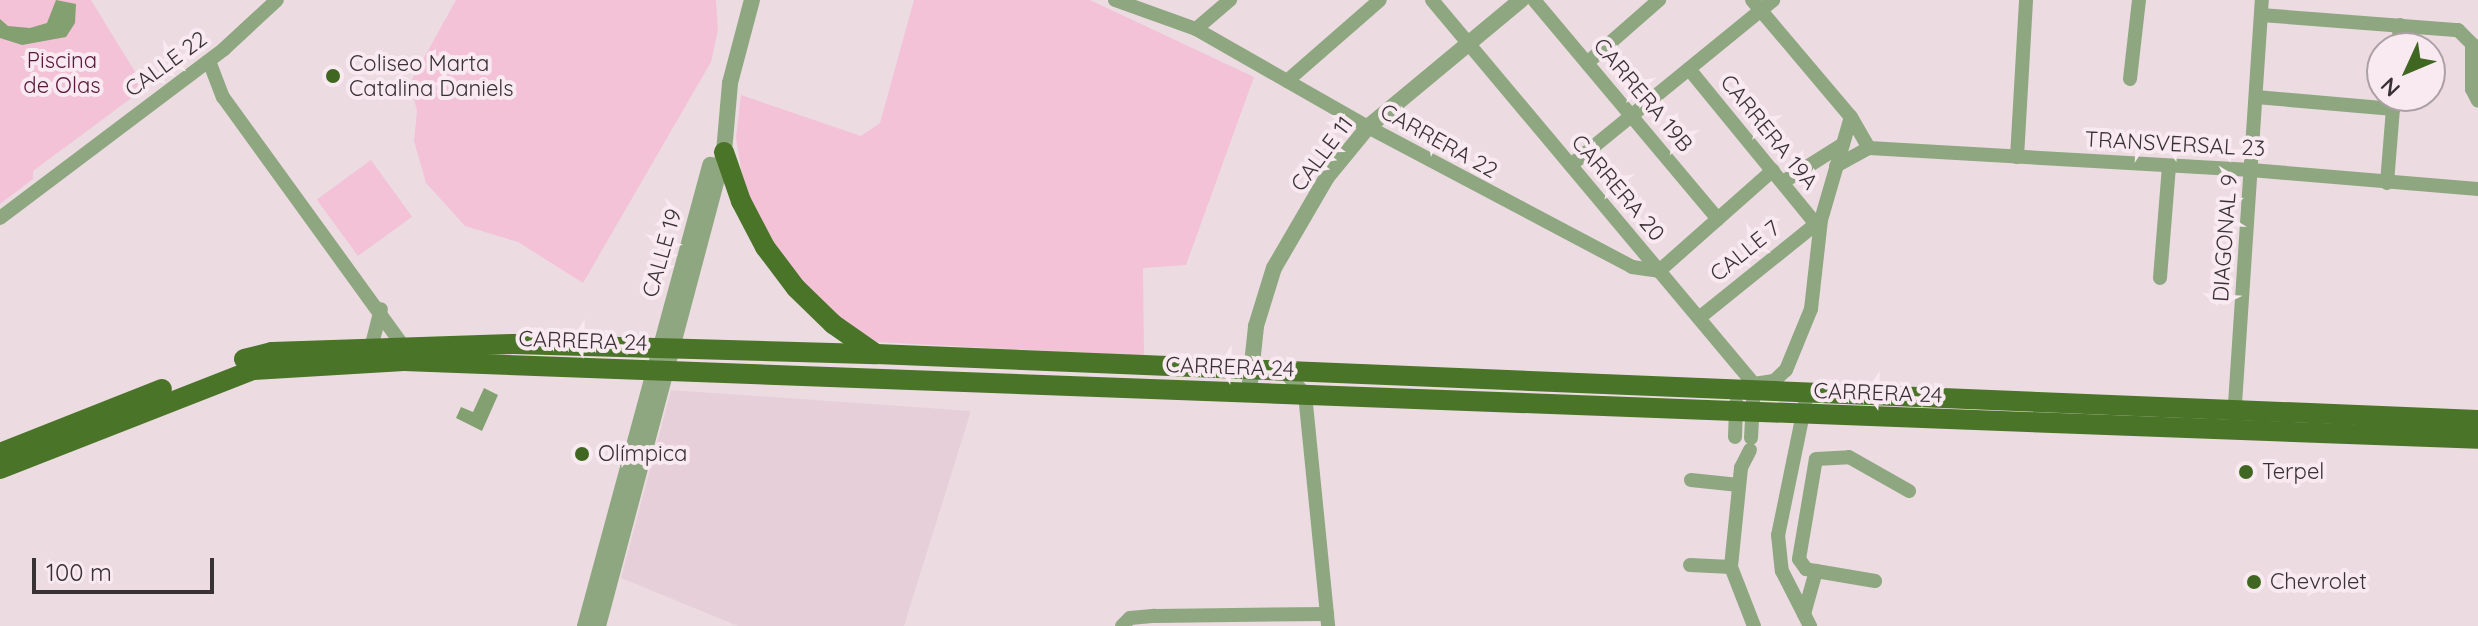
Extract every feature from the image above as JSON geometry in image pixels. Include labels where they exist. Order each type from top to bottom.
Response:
[{"type":"main road","points":[[724,152],[741,201],[765,247],[805,297],[876,354]]},
{"type":"main road","name":"CARRERA 24","points":[[0,453],[233,361],[272,352],[371,348],[663,359],[1305,394],[1746,397]]},
{"type":"main road","name":"CARRERA 24","points":[[0,469],[229,376],[264,368],[404,361],[876,354],[1249,370],[1746,397],[1805,403],[2234,422],[2478,439]]},
{"type":"main road","name":"CARRERA 24","points":[[2234,422],[2478,420]]},
{"type":"street","name":"CALLE 22","points":[[0,218],[209,61],[277,0]]},
{"type":"street","name":"CALLE 19","points":[[598,626],[724,126],[752,0]]},
{"type":"street","name":"CARRERA 22","points":[[1115,0],[1196,29],[1603,256],[1659,271]]},
{"type":"street","points":[[1196,29],[1230,0]]},
{"type":"street","points":[[1287,81],[1380,0]]},
{"type":"street","name":"CARRERA 20","points":[[1432,0],[1699,318],[1746,397]]},
{"type":"street","name":"CALLE 11","points":[[1249,392],[1249,370],[1274,268],[1327,177],[1368,127],[1521,0]]},
{"type":"street","name":"CARRERA 19B","points":[[1534,0],[1718,219]]},
{"type":"street","points":[[1587,63],[1659,0]]},
{"type":"street","points":[[2017,157],[2026,0]]},
{"type":"street","points":[[2130,79],[2139,0]]},
{"type":"street","points":[[1571,165],[1689,69],[1762,3],[1851,117],[1869,148],[1836,166]]},
{"type":"street","points":[[2262,8],[2458,30],[2470,37],[2474,50],[2472,89],[2478,101]]},
{"type":"street","name":"DIAGONAL 9","points":[[2234,422],[2262,8]]},
{"type":"street","points":[[2399,32],[2400,25]]},
{"type":"street","points":[[209,61],[223,97],[381,309],[404,347]]},
{"type":"street","name":"CARRERA 19A","points":[[1689,69],[1818,222]]},
{"type":"street","points":[[2256,97],[2366,101]]},
{"type":"street","points":[[2387,183],[2392,112]]},
{"type":"street","points":[[1748,624],[1731,567],[1746,397],[1774,381],[1792,361],[1811,309],[1818,222],[1851,117]]},
{"type":"street","name":"CALLE 19","points":[[689,259],[724,152],[724,126]]},
{"type":"street","points":[[1783,182],[1843,144]]},
{"type":"street","name":"TRANSVERSAL 23","points":[[1869,148],[2251,170],[2478,189]]},
{"type":"street","points":[[2160,278],[2169,166]]},
{"type":"street","points":[[1659,271],[1773,170]]},
{"type":"street","name":"CALLE 7","points":[[1699,318],[1818,222]]},
{"type":"street","points":[[371,348],[381,309]]},
{"type":"street","name":"CALLE 19","points":[[585,626],[663,359]]},
{"type":"street","points":[[1122,626],[1130,618],[1155,616],[1328,620],[1305,394],[1285,372]]},
{"type":"street","points":[[1805,403],[1778,535],[1782,571],[1807,620]]},
{"type":"street","points":[[1875,581],[1806,569],[1799,559],[1816,459],[1849,457],[1909,491]]},
{"type":"street","points":[[1691,480],[1739,485]]},
{"type":"street","points":[[1690,565],[1731,567]]},
{"type":"street","points":[[1807,620],[1816,571]]},
{"type":"shaded area","points":[[56,0],[76,4],[75,23],[66,37],[22,45],[0,38],[0,19],[8,26],[30,28],[47,23]]},
{"type":"shaded area","points":[[484,388],[498,395],[482,431],[456,418],[461,407],[473,412]]},
{"type":"shaded area","points":[[671,390],[971,411],[904,626],[738,626],[621,578]]},
{"type":"green space","name":"Piscina de Olas","points":[[0,0],[91,0],[145,88],[33,171],[33,179],[0,204]]},
{"type":"green space","points":[[456,0],[716,0],[718,30],[711,62],[583,283],[518,242],[465,226],[426,183],[414,141],[417,111],[410,83]]},
{"type":"green space","points":[[914,0],[1090,0],[1254,77],[1186,265],[1143,268],[1144,356],[877,342],[827,310],[771,244],[745,193],[736,138],[741,95],[861,136],[880,123]]},
{"type":"green space","points":[[371,160],[412,217],[358,256],[317,199]]},
{"type":"place","name":"Coliseo Marta Catalina Daniels","points":[[333,76]]},
{"type":"place","name":"Olímpica","points":[[582,454]]},
{"type":"place","name":"Terpel","points":[[2246,472]]},
{"type":"place","name":"Chevrolet","points":[[2254,582]]}]
